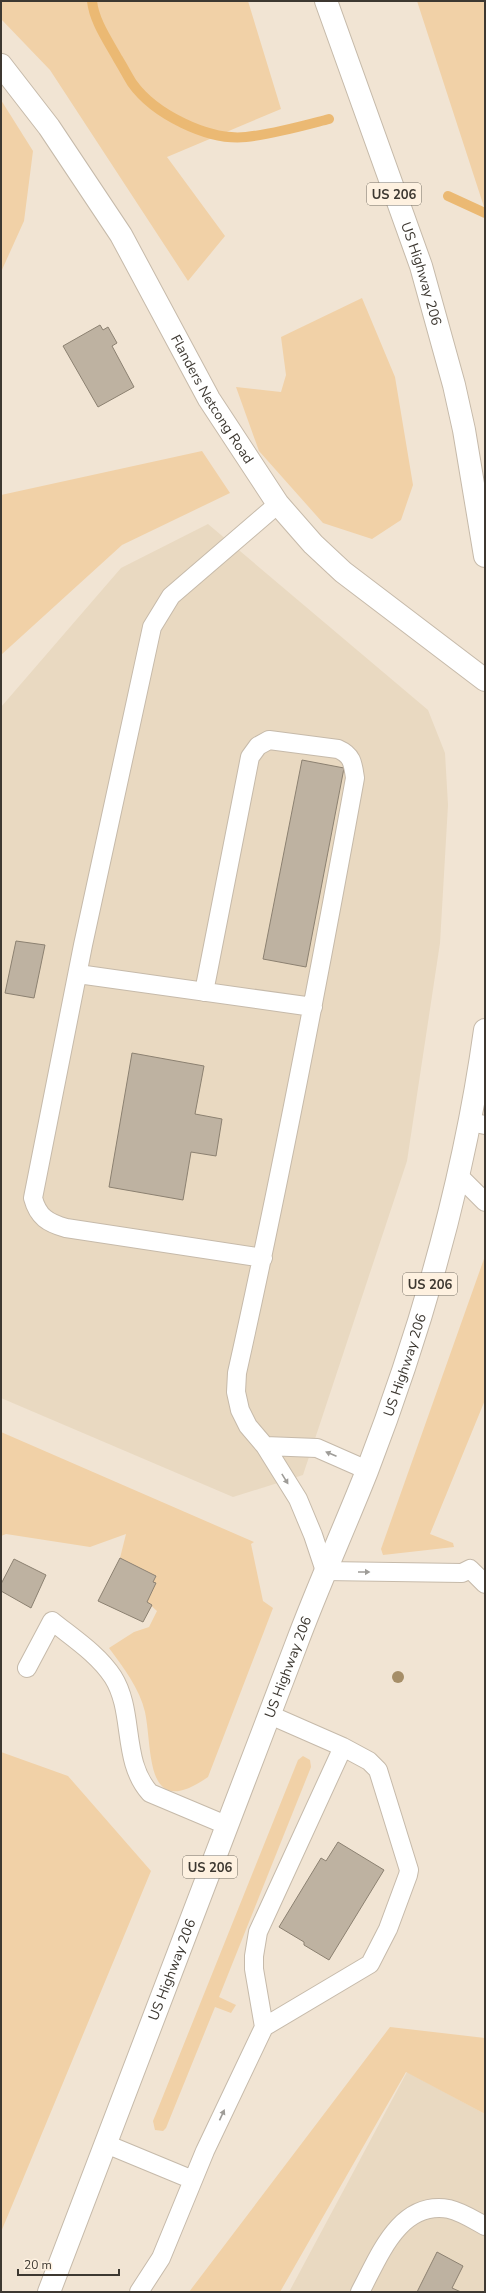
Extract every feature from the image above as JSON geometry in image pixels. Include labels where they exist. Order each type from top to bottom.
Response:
[{"type":"main road","name":"US Highway 206","points":[[326,1],[421,266],[454,385],[464,430],[485,556]]},
{"type":"main road","name":"Flanders Netcong Road","points":[[1,65],[49,128],[117,229],[209,399],[278,504],[313,544],[343,572],[485,680]]},
{"type":"main road","name":"US Highway 206","points":[[49,2292],[226,1825],[325,1571],[367,1470],[421,1318],[459,1176],[478,1124],[485,1030]]},
{"type":"lane","points":[[263,1258],[66,1228],[44,1220],[36,1209],[33,1198],[34,1184],[152,627],[171,596],[278,504]]},
{"type":"lane","points":[[204,992],[250,757],[258,746],[269,740],[338,749],[348,753],[354,764],[356,778],[313,1007],[263,1258],[237,1373],[236,1392],[240,1410],[248,1426],[265,1446],[298,1499],[313,1535],[325,1571],[462,1573],[470,1569],[485,1584]]},
{"type":"lane","points":[[78,974],[313,1007]]},
{"type":"lane","points":[[459,1176],[485,1202]]},
{"type":"lane","points":[[265,1446],[317,1448],[367,1470]]},
{"type":"lane","points":[[27,1668],[52,1621],[98,1659],[113,1678],[121,1698],[128,1735],[142,1784],[150,1793],[226,1825]]},
{"type":"lane","points":[[139,2292],[161,2258],[205,2151],[264,2026],[370,1964],[388,1929],[408,1875],[409,1870],[378,1770],[369,1761],[270,1715]]},
{"type":"lane","points":[[264,2026],[254,1969],[254,1956],[258,1932],[343,1748]]},
{"type":"lane","points":[[106,2144],[193,2180]]},
{"type":"lane","points":[[360,2292],[387,2241],[399,2225],[413,2214],[424,2210],[448,2209],[459,2212],[485,2226]]},
{"type":"shaded area","points":[[1,1],[248,1],[281,109],[167,157],[225,236],[188,281],[50,70],[1,19]]},
{"type":"shaded area","points":[[417,1],[485,1],[485,210]]},
{"type":"shaded area","points":[[1,100],[33,151],[24,221],[1,272]]},
{"type":"shaded area","points":[[362,298],[395,377],[413,485],[401,520],[372,539],[323,523],[259,451],[236,387],[281,392],[286,375],[281,337]]},
{"type":"shaded area","points":[[202,451],[230,493],[122,545],[1,655],[1,495]]},
{"type":"shaded area","points":[[208,524],[428,710],[445,753],[448,805],[440,943],[407,1161],[303,1475],[233,1497],[1,1398],[1,707],[121,568]]},
{"type":"shaded area","points":[[485,1256],[485,1400],[430,1534],[453,1543],[454,1547],[383,1555],[381,1549]]},
{"type":"shaded area","points":[[1,1432],[254,1542],[251,1544],[263,1601],[273,1608],[208,1777],[187,1789],[172,1791],[162,1786],[156,1776],[152,1761],[143,1703],[130,1678],[109,1648],[134,1632],[149,1627],[157,1611],[147,1602],[156,1583],[153,1582],[156,1576],[120,1558],[126,1534],[90,1547],[6,1534],[1,1536]]},
{"type":"shaded area","points":[[1,1752],[68,1776],[151,1871],[1,2232]]},
{"type":"shaded area","points":[[303,1756],[310,1760],[311,1767],[219,1997],[236,2005],[231,2013],[215,2007],[166,2128],[163,2131],[155,2130],[153,2121],[298,1760]]},
{"type":"shaded area","points":[[390,2027],[485,2038],[485,2114],[406,2072],[280,2292],[189,2292]]},
{"type":"shaded area","points":[[407,2072],[485,2114],[485,2292],[289,2292]]},
{"type":"building","points":[[100,325],[103,330],[108,327],[117,343],[112,346],[134,387],[98,407],[63,346]]},
{"type":"building","points":[[302,760],[344,768],[306,967],[263,959]]},
{"type":"building","points":[[16,941],[45,945],[34,998],[5,993]]},
{"type":"building","points":[[132,1053],[204,1066],[195,1114],[222,1119],[216,1156],[191,1152],[183,1200],[109,1187]]},
{"type":"building","points":[[120,1558],[156,1576],[153,1582],[156,1583],[147,1602],[152,1605],[143,1622],[98,1601]]},
{"type":"building","points":[[14,1559],[46,1575],[31,1608],[1,1591],[1,1584]]},
{"type":"building","points":[[338,1842],[384,1870],[329,1960],[304,1945],[304,1942],[279,1927],[321,1858],[326,1861]]},
{"type":"building","points":[[437,2252],[463,2266],[452,2288],[461,2292],[417,2292]]},
{"type":"waterway","points":[[92,1],[93,8],[102,31],[132,83],[154,105],[183,123],[215,135],[246,137],[277,132],[329,119]]},
{"type":"waterway","points":[[448,196],[485,213]]}]
